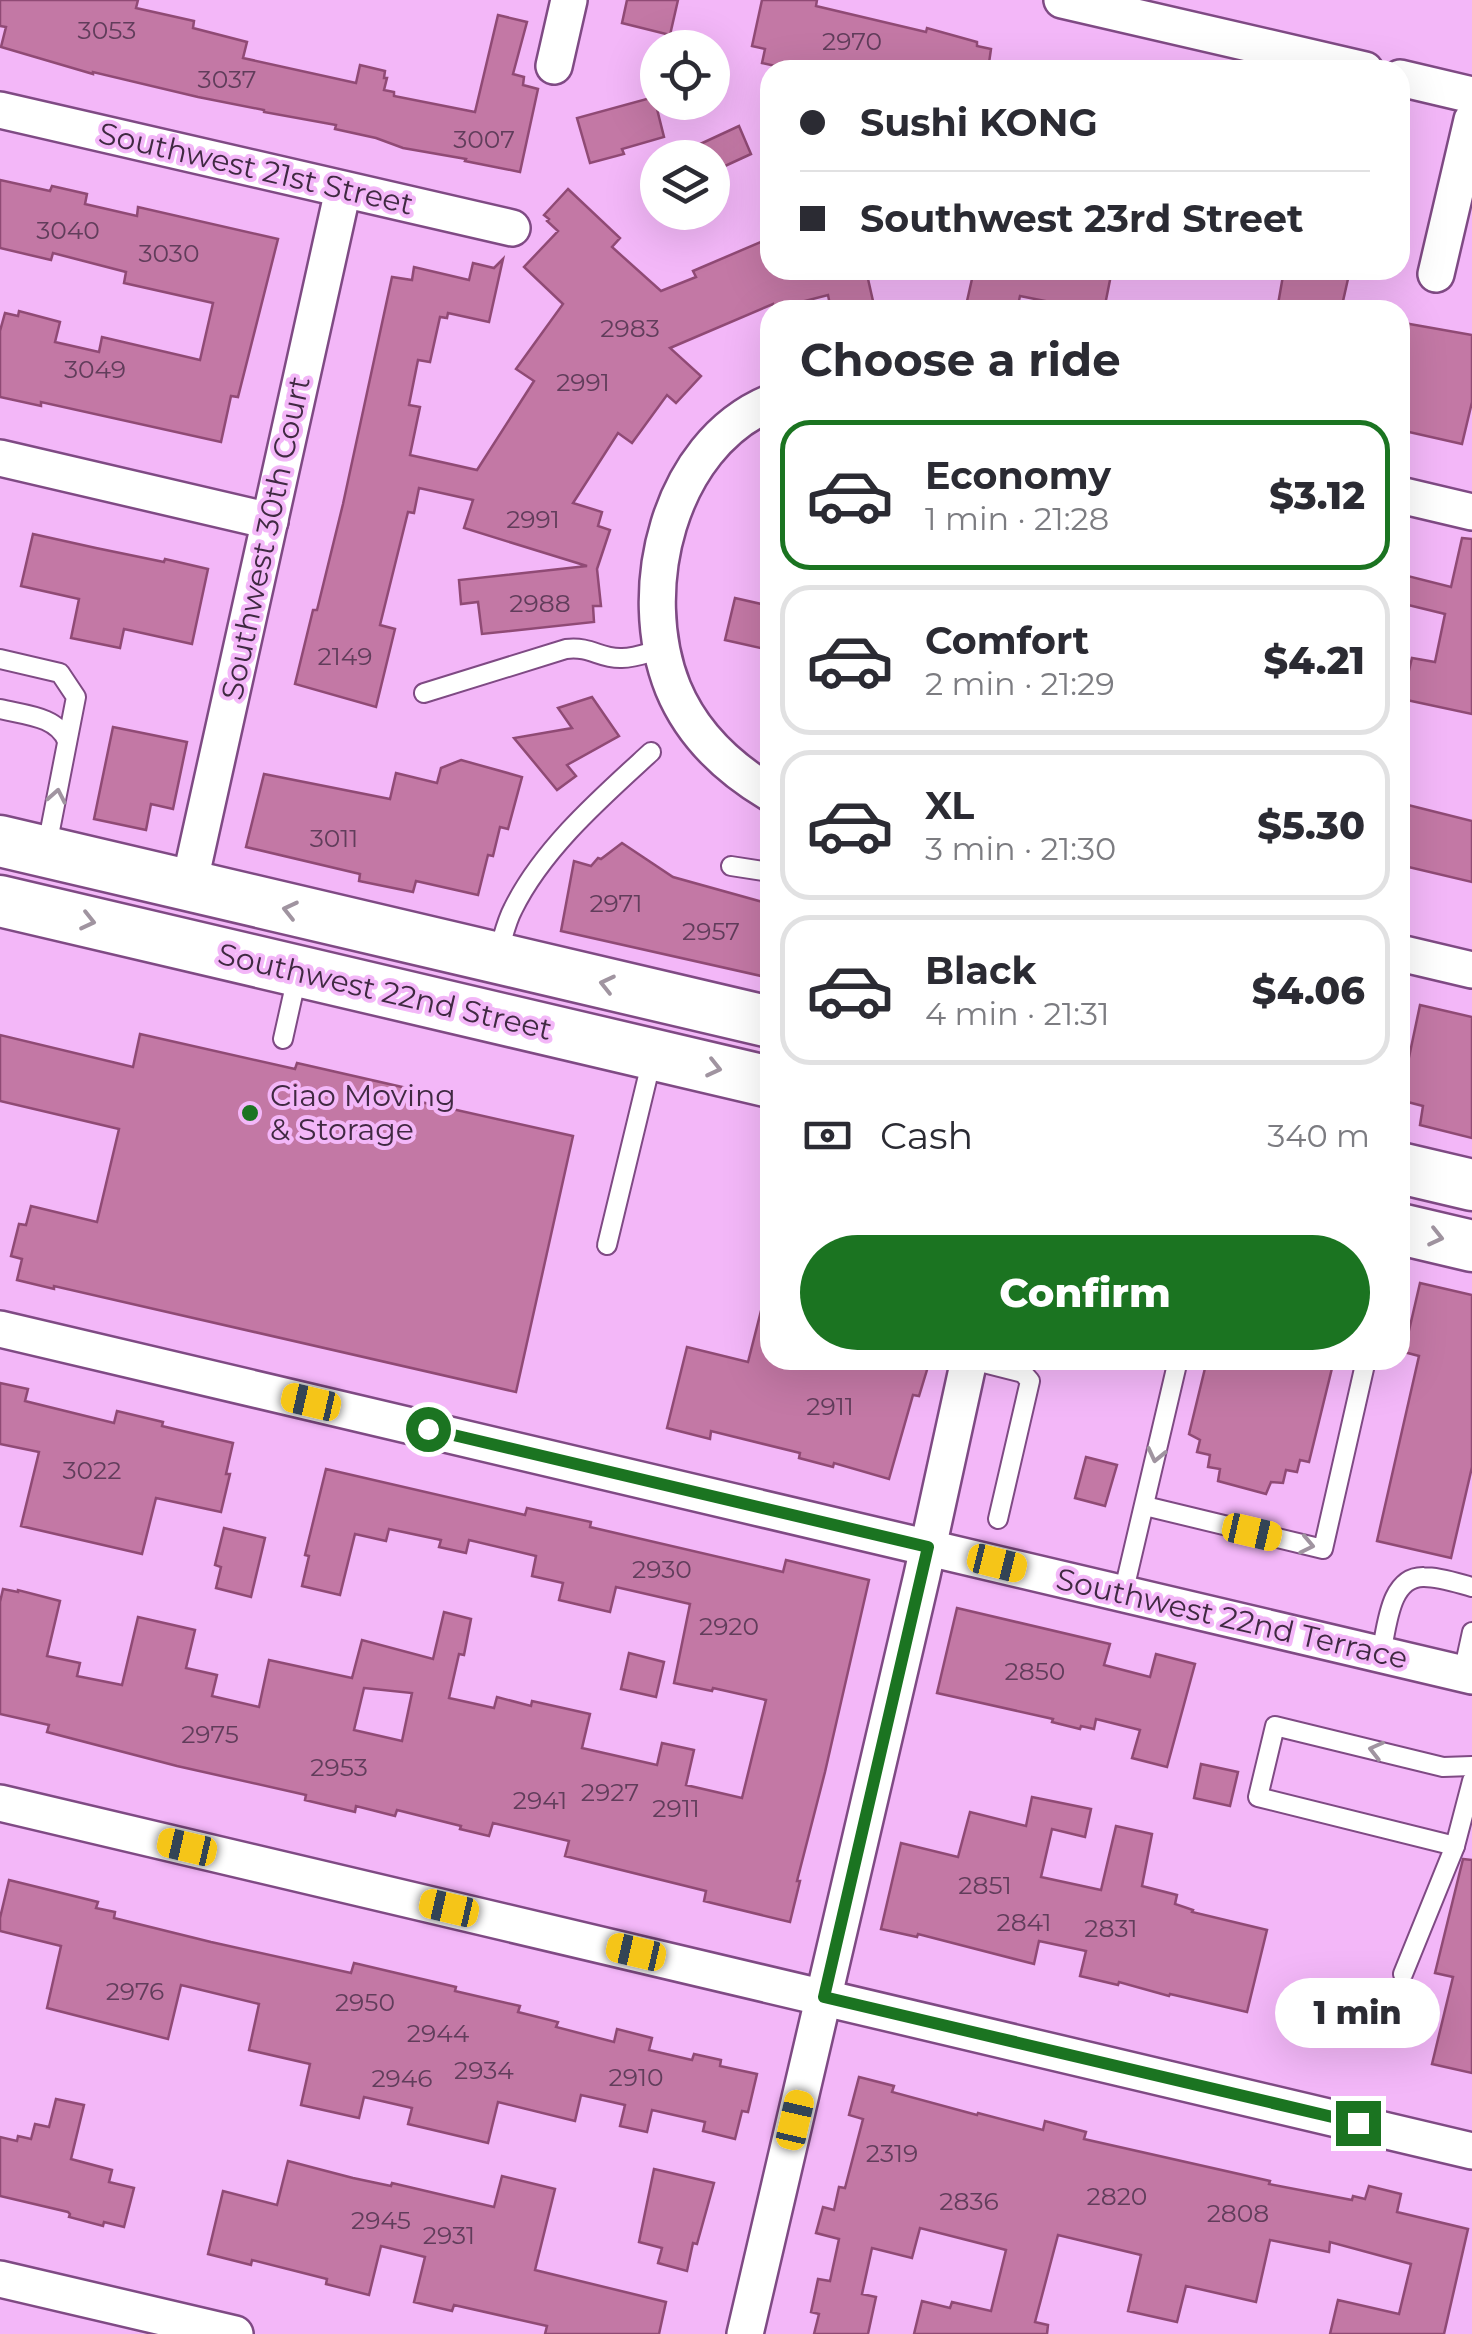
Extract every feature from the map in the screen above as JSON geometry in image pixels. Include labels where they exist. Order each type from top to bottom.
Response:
[{"type":"main road","name":"Southwest 22nd Street","points":[[23,846],[760,1020]]},
{"type":"main road","points":[[176,942],[189,885]]},
{"type":"main road","name":"Southwest 22nd Street","points":[[0,901],[760,1080]]},
{"type":"main road","points":[[1410,1170],[1472,1185]]},
{"type":"main road","points":[[1410,1231],[1472,1246]]},
{"type":"street","points":[[554,66],[569,0]]},
{"type":"street","points":[[1062,0],[1321,60]]},
{"type":"street","points":[[1410,80],[1472,95]]},
{"type":"street","name":"Southwest 21st Street","points":[[0,110],[512,228]]},
{"type":"street","points":[[1436,274],[1472,120]]},
{"type":"street","name":"Southwest 30th Court","points":[[189,885],[343,190]]},
{"type":"street","points":[[760,409],[735,422],[714,442],[681,493],[662,554],[658,608],[664,663],[674,691],[706,742],[760,787]]},
{"type":"street","points":[[0,458],[270,522]]},
{"type":"street","points":[[1410,498],[1472,512]]},
{"type":"street","points":[[1410,956],[1472,970]]},
{"type":"street","name":"Southwest 22nd Terrace","points":[[0,1329],[1468,1674]]},
{"type":"street","points":[[745,2334],[969,1370]]},
{"type":"street","points":[[0,1803],[1472,2151]]},
{"type":"street","points":[[0,2279],[235,2334]]},
{"type":"lane","points":[[424,693],[580,647],[623,659],[662,650]]},
{"type":"lane","points":[[0,659],[60,674],[76,697],[67,741],[23,846]]},
{"type":"lane","points":[[0,709],[50,722],[62,730],[67,741]]},
{"type":"lane","points":[[496,958],[512,912],[532,876],[592,806],[651,752]]},
{"type":"lane","points":[[732,866],[760,870]]},
{"type":"lane","points":[[283,1038],[298,972]]},
{"type":"lane","points":[[607,1245],[653,1054]]},
{"type":"lane","points":[[998,1519],[1030,1380],[1011,1370]]},
{"type":"lane","points":[[1123,1594],[1176,1370]]},
{"type":"lane","points":[[1145,1506],[1323,1549],[1364,1370]]},
{"type":"lane","points":[[1380,1654],[1400,1586],[1412,1578],[1426,1576],[1472,1586]]},
{"type":"lane","points":[[1468,1674],[1472,1632]]},
{"type":"lane","points":[[1455,1846],[1258,1797],[1275,1726],[1442,1766],[1472,1766]]},
{"type":"lane","points":[[1403,1974],[1455,1846],[1472,1781]]},
{"type":"building","points":[[0,0],[138,0],[136,8],[194,21],[193,28],[247,42],[243,58],[356,83],[360,65],[385,71],[384,90],[394,92],[394,96],[475,112],[498,15],[527,22],[513,74],[524,77],[523,85],[538,89],[520,172],[403,148],[335,129],[336,125],[93,74],[1,47],[6,27],[0,26]]},
{"type":"building","points":[[627,0],[678,0],[671,30],[622,23]]},
{"type":"building","points":[[762,0],[817,0],[816,6],[926,32],[927,28],[991,49],[989,60],[763,60],[765,49],[752,46]]},
{"type":"building","points":[[640,101],[640,120],[660,120],[664,137],[640,140],[640,144],[622,149],[624,154],[590,163],[577,118]]},
{"type":"building","points":[[739,126],[751,154],[730,164],[730,140],[709,140]]},
{"type":"building","points":[[0,180],[87,194],[85,204],[137,216],[138,207],[278,239],[238,397],[231,396],[221,442],[41,402],[41,406],[0,397],[0,331],[5,313],[18,316],[19,311],[60,322],[55,342],[99,352],[102,337],[200,360],[213,303],[124,283],[126,272],[53,253],[51,260],[0,248]]},
{"type":"building","points":[[568,189],[620,238],[612,247],[661,291],[696,277],[693,271],[760,242],[760,280],[868,280],[873,300],[829,300],[828,295],[809,300],[760,300],[760,310],[670,348],[701,376],[676,403],[667,395],[632,443],[618,433],[573,503],[602,512],[598,526],[610,530],[597,569],[601,606],[593,606],[594,622],[482,634],[478,602],[461,604],[459,580],[587,566],[464,528],[473,500],[419,488],[414,513],[408,512],[380,625],[395,629],[376,707],[295,684],[343,504],[392,277],[412,280],[414,267],[469,280],[473,263],[494,268],[503,259],[489,322],[448,313],[447,318],[440,317],[430,362],[418,360],[409,405],[420,407],[410,455],[477,470],[534,381],[516,369],[563,304],[524,267],[558,231],[544,215]]},
{"type":"building","points":[[972,280],[1110,280],[1106,300],[1040,300],[1020,296],[1019,300],[967,300]]},
{"type":"building","points":[[1282,280],[1348,280],[1343,300],[1279,300]]},
{"type":"building","points":[[1410,324],[1472,335],[1472,402],[1462,444],[1410,432]]},
{"type":"building","points":[[33,534],[208,569],[192,644],[124,629],[120,648],[71,638],[79,599],[21,586]]},
{"type":"building","points":[[1462,538],[1472,539],[1472,714],[1410,701],[1412,658],[1435,662],[1445,614],[1410,605],[1410,577],[1451,587]]},
{"type":"building","points":[[735,598],[760,604],[760,648],[725,640]]},
{"type":"building","points":[[592,697],[619,736],[567,765],[576,776],[557,790],[514,738],[572,728],[558,708]]},
{"type":"building","points":[[113,727],[187,742],[173,809],[151,804],[146,830],[94,819]]},
{"type":"building","points":[[461,760],[522,777],[508,829],[500,827],[478,895],[416,881],[413,892],[359,881],[360,874],[246,847],[264,774],[390,799],[396,773],[437,783],[441,768]]},
{"type":"building","points":[[1410,806],[1472,821],[1472,882],[1410,867]]},
{"type":"building","points":[[622,843],[673,877],[760,901],[760,976],[561,931],[574,861],[591,866]]},
{"type":"building","points":[[1420,1005],[1472,1017],[1472,1138],[1420,1125],[1423,1106],[1410,1103],[1410,1052]]},
{"type":"building","points":[[140,1034],[295,1069],[297,1063],[424,1092],[421,1102],[573,1136],[516,1392],[17,1280],[22,1259],[11,1256],[19,1224],[26,1225],[31,1206],[97,1222],[119,1129],[0,1101],[0,1035],[133,1067]]},
{"type":"building","points":[[1420,1283],[1472,1295],[1472,1467],[1451,1558],[1377,1541],[1419,1356],[1410,1354],[1410,1326]]},
{"type":"building","points":[[760,1315],[760,1370],[927,1370],[919,1396],[913,1395],[889,1479],[834,1463],[833,1467],[799,1458],[800,1453],[711,1431],[710,1439],[667,1428],[687,1347],[748,1362]]},
{"type":"building","points":[[1205,1370],[1332,1370],[1309,1462],[1300,1460],[1297,1472],[1286,1470],[1283,1483],[1271,1482],[1266,1494],[1218,1481],[1220,1469],[1208,1467],[1210,1455],[1197,1452],[1200,1440],[1189,1434]]},
{"type":"building","points":[[0,1383],[28,1389],[25,1401],[114,1423],[117,1411],[233,1443],[221,1512],[156,1498],[142,1554],[21,1526],[39,1452],[0,1444]]},
{"type":"building","points":[[1086,1457],[1117,1465],[1105,1506],[1075,1498]]},
{"type":"building","points":[[326,1469],[525,1515],[527,1508],[591,1522],[590,1527],[783,1572],[786,1560],[869,1580],[790,1922],[704,1901],[706,1891],[565,1856],[569,1841],[493,1823],[489,1836],[397,1810],[395,1816],[356,1806],[355,1812],[305,1800],[306,1795],[47,1732],[49,1725],[0,1714],[3,1589],[60,1601],[47,1656],[80,1663],[77,1676],[122,1685],[138,1617],[195,1630],[186,1668],[217,1675],[212,1696],[259,1707],[269,1660],[352,1678],[362,1640],[433,1659],[444,1612],[471,1619],[449,1698],[494,1708],[497,1697],[590,1714],[582,1748],[657,1765],[662,1743],[694,1750],[686,1785],[742,1798],[766,1700],[674,1683],[690,1604],[616,1587],[610,1612],[559,1600],[563,1583],[532,1576],[536,1556],[469,1540],[466,1553],[439,1547],[441,1540],[389,1529],[386,1541],[355,1534],[340,1595],[302,1586],[309,1556],[305,1555]],"holes":[[[364,1688],[412,1693],[402,1741],[354,1730]]]},
{"type":"building","points":[[224,1528],[265,1538],[251,1597],[216,1588],[221,1567],[215,1565]]},
{"type":"building","points":[[957,1608],[1110,1644],[1104,1665],[1150,1677],[1156,1654],[1195,1664],[1167,1767],[1132,1758],[1140,1730],[1096,1719],[1094,1729],[1080,1729],[1052,1722],[1053,1719],[937,1693]]},
{"type":"building","points":[[629,1653],[664,1662],[656,1697],[621,1689]]},
{"type":"building","points":[[1201,1764],[1238,1772],[1230,1806],[1194,1798]]},
{"type":"building","points":[[1032,1797],[1091,1809],[1085,1837],[1052,1829],[1041,1877],[1101,1890],[1116,1826],[1152,1834],[1142,1886],[1177,1895],[1175,1904],[1192,1912],[1267,1930],[1247,2012],[1080,1976],[1086,1951],[1039,1941],[1034,1964],[918,1934],[917,1937],[881,1929],[901,1843],[958,1857],[970,1812],[1026,1826]]},
{"type":"building","points":[[1463,1859],[1472,1860],[1472,2073],[1432,2064],[1453,1977],[1435,1973]]},
{"type":"building","points":[[9,1880],[98,1902],[96,1908],[115,1912],[114,1918],[211,1942],[351,1973],[354,1963],[456,1987],[455,1991],[520,2006],[518,2012],[558,2022],[556,2027],[614,2042],[617,2029],[652,2038],[649,2050],[692,2060],[694,2054],[721,2060],[720,2066],[757,2074],[748,2112],[742,2111],[735,2139],[703,2131],[705,2122],[652,2110],[647,2132],[620,2126],[625,2105],[581,2095],[575,2121],[498,2102],[488,2143],[408,2124],[412,2108],[364,2097],[359,2118],[301,2105],[310,2064],[249,2050],[259,2004],[181,1985],[168,2039],[47,2008],[61,1946],[0,1931]]},
{"type":"building","points":[[859,2077],[894,2086],[892,2092],[977,2115],[1043,2130],[1045,2121],[1086,2132],[1084,2139],[1270,2181],[1269,2184],[1352,2200],[1353,2196],[1365,2199],[1369,2186],[1401,2194],[1397,2212],[1468,2229],[1444,2334],[1330,2334],[1338,2300],[1399,2314],[1411,2264],[1330,2242],[1329,2252],[1270,2240],[1256,2302],[1186,2286],[1177,2322],[1128,2311],[1141,2255],[1058,2235],[1035,2322],[1048,2325],[1047,2334],[914,2334],[922,2301],[950,2308],[952,2302],[991,2311],[1006,2250],[920,2228],[912,2258],[872,2248],[862,2294],[876,2297],[868,2334],[814,2334],[819,2314],[811,2312],[818,2279],[830,2281],[839,2239],[816,2233],[823,2207],[834,2210],[839,2187],[845,2188],[863,2119],[849,2115]]},
{"type":"building","points":[[56,2099],[84,2105],[71,2159],[112,2170],[109,2182],[134,2188],[124,2227],[104,2222],[103,2226],[69,2217],[68,2212],[0,2196],[0,2137],[31,2139],[35,2124],[49,2127]]},
{"type":"building","points":[[288,2161],[494,2207],[502,2176],[555,2189],[535,2270],[666,2302],[659,2334],[545,2334],[547,2326],[454,2305],[452,2311],[414,2302],[425,2257],[381,2246],[369,2295],[326,2284],[327,2279],[252,2260],[251,2265],[208,2254],[223,2191],[277,2205]]},
{"type":"building","points":[[654,2169],[714,2183],[687,2271],[658,2263],[662,2248],[639,2242]]},
{"type":"place","name":"Ciao Moving & Storage","points":[[250,1113]]},
{"type":"route","points":[[428,1429],[928,1547],[824,1997],[1358,2123]]}]
